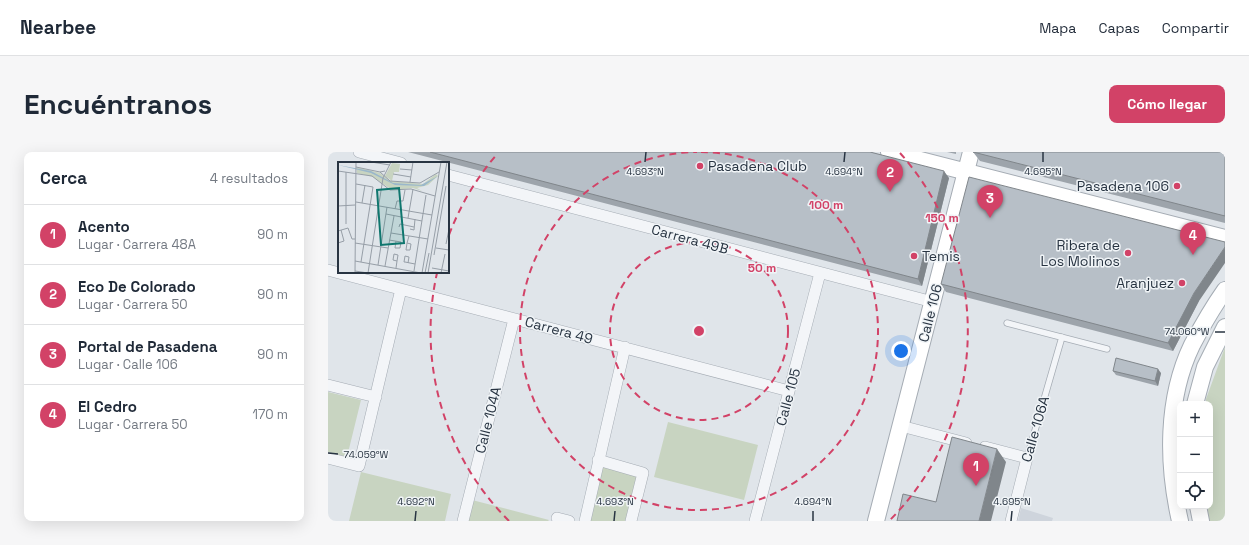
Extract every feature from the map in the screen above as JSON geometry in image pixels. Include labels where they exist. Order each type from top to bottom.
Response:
[{"type":"street","points":[[359,152],[397,162]]},
{"type":"street","points":[[890,152],[1225,238]]},
{"type":"street","name":"Calle 106","points":[[876,521],[971,152]]},
{"type":"street","name":"Carrera 49B","points":[[449,175],[933,302]]},
{"type":"street","name":"Carrera 49","points":[[328,270],[338,273]]},
{"type":"street","name":"Carrera 49","points":[[340,273],[789,390]]},
{"type":"street","name":"Calle 105","points":[[755,521],[820,273]]},
{"type":"street","points":[[328,458],[359,466],[401,289]]},
{"type":"street","points":[[1180,521],[1175,500],[1170,454],[1176,396],[1192,346],[1225,290]]},
{"type":"street","name":"Calle 104A","points":[[462,521],[514,319]]},
{"type":"street","points":[[1196,401],[1205,367],[1225,327]]},
{"type":"street","points":[[585,521],[625,348]]},
{"type":"street","points":[[328,385],[376,397]]},
{"type":"street","points":[[901,426],[1027,458]]},
{"type":"street","name":"Calle 106A","points":[[1011,521],[1027,458]]},
{"type":"street","points":[[598,460],[643,473],[631,521]]},
{"type":"street","points":[[1199,509],[1201,521]]},
{"type":"street","points":[[557,518],[569,521]]},
{"type":"lane","points":[[1007,322],[1107,349]]},
{"type":"lane","name":"Calle 106A","points":[[1027,458],[1062,337]]},
{"type":"shaded area","points":[[1021,508],[1053,518],[1052,521],[1018,521]]},
{"type":"green space","points":[[1225,347],[1225,521],[1205,521],[1203,509],[1213,509],[1213,401],[1206,401]]},
{"type":"green space","points":[[328,392],[361,400],[347,457],[328,452]]},
{"type":"green space","points":[[668,422],[758,445],[744,500],[654,477]]},
{"type":"green space","points":[[599,466],[637,475],[626,521],[586,521]]},
{"type":"green space","points":[[361,472],[451,494],[445,521],[349,521]]},
{"type":"green space","points":[[472,500],[549,520],[467,521]]},
{"type":"building","points":[[430,152],[870,152],[944,171],[918,279]]},
{"type":"building","points":[[973,152],[1225,152],[1225,216]]},
{"type":"building","points":[[969,177],[1225,242],[1225,247],[1194,293],[1168,343],[941,284]]},
{"type":"building","points":[[1116,358],[1158,369],[1155,381],[1113,371]]},
{"type":"building","points":[[952,437],[997,449],[979,521],[897,521],[903,494],[936,502]]},
{"type":"place","name":"Pasadena Club","points":[[700,166]]},
{"type":"place","name":"Pasadena 106","points":[[1177,186]]},
{"type":"place","name":"Eco De Colorado","points":[[890,192]]},
{"type":"place","name":"Portal de Pasadena","points":[[990,218]]},
{"type":"place","name":"Ribera de Los Molinos","points":[[1128,253]]},
{"type":"place","name":"El Cedro","points":[[1193,255]]},
{"type":"place","name":"Temis","points":[[914,256]]},
{"type":"place","name":"Aranjuez","points":[[1182,283]]},
{"type":"place","name":"Acento","points":[[976,486]]}]
